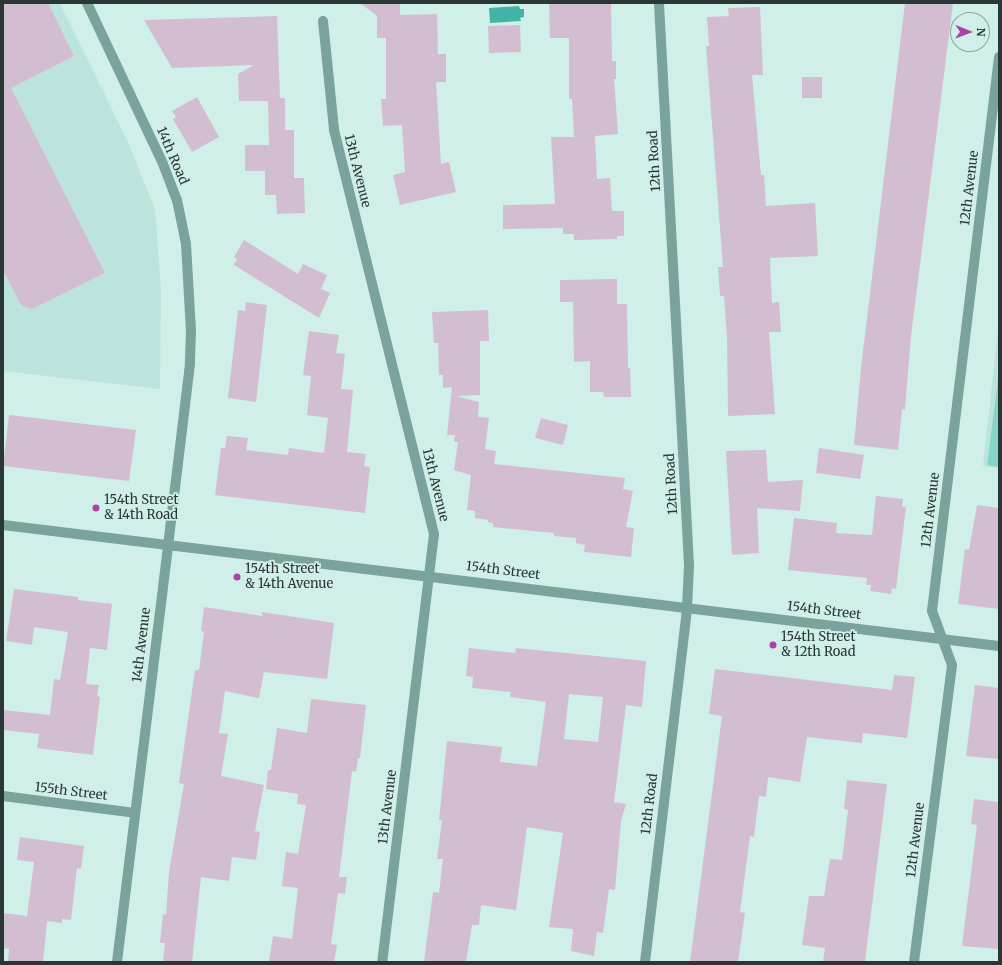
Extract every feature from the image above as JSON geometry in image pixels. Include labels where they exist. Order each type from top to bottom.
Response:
[{"type":"street","name":"14th Road","points":[[87,3],[133,96],[177,200],[186,244],[191,331]]},
{"type":"street","name":"12th Road","points":[[645,962],[687,608],[690,565],[659,3]]},
{"type":"street","name":"13th Avenue","points":[[323,21],[334,130],[434,534],[382,962]]},
{"type":"street","name":"12th Avenue","points":[[914,962],[952,665],[932,611],[999,58]]},
{"type":"street","name":"14th Avenue","points":[[117,962],[168,544],[191,331]]},
{"type":"street","name":"154th Street","points":[[3,525],[430,575],[999,646]]},
{"type":"street","name":"155th Street","points":[[3,796],[135,813]]},
{"type":"shaded area","points":[[3,3],[60,3],[128,142],[155,209],[161,291],[160,389],[3,371]]},
{"type":"shaded area","points":[[519,6],[520,9],[524,9],[524,17],[520,18],[521,21],[490,23],[489,8]]},
{"type":"shaded area","points":[[999,321],[999,468],[983,466]]},
{"type":"shaded area","points":[[999,372],[999,467],[987,465]]},
{"type":"building","points":[[3,3],[48,3],[74,56],[11,88],[105,273],[32,309],[21,305],[3,270]]},
{"type":"building","points":[[360,3],[400,3],[400,15],[437,14],[438,54],[446,54],[446,82],[436,82],[441,164],[449,162],[456,192],[400,205],[393,175],[405,172],[402,125],[383,126],[381,99],[386,99],[386,38],[377,38],[377,16]]},
{"type":"building","points":[[611,3],[612,61],[616,61],[616,79],[614,79],[618,134],[595,136],[597,179],[610,178],[612,211],[624,211],[624,236],[617,236],[617,239],[574,240],[574,234],[563,234],[563,228],[503,229],[503,205],[555,204],[551,137],[574,137],[572,99],[569,99],[569,38],[550,38],[549,4]]},
{"type":"building","points":[[905,3],[953,3],[952,12],[950,12],[950,27],[911,336],[905,410],[902,409],[898,450],[854,445],[861,368]]},
{"type":"building","points":[[760,7],[763,75],[752,75],[761,175],[764,175],[766,206],[815,203],[818,256],[770,258],[772,303],[779,302],[781,332],[769,332],[775,414],[728,416],[727,338],[724,296],[720,296],[718,267],[723,267],[706,46],[709,46],[707,17],[729,16],[728,8]]},
{"type":"building","points":[[277,16],[280,98],[285,98],[285,130],[294,130],[294,178],[304,178],[305,213],[277,214],[276,195],[265,195],[265,171],[245,171],[245,145],[269,145],[268,101],[239,101],[238,74],[254,65],[172,68],[144,20]]},
{"type":"building","points":[[520,25],[521,52],[489,53],[488,26]]},
{"type":"building","points":[[802,77],[822,77],[822,98],[802,98]]},
{"type":"building","points":[[197,97],[219,137],[192,152],[173,119],[176,117],[172,111]]},
{"type":"building","points":[[244,240],[298,274],[303,264],[327,275],[321,289],[330,293],[319,318],[234,265],[237,259],[234,257]]},
{"type":"building","points":[[617,279],[617,304],[627,304],[628,368],[630,368],[631,397],[604,397],[603,392],[590,392],[590,361],[574,362],[573,302],[560,302],[560,280]]},
{"type":"building","points":[[246,302],[267,305],[256,402],[228,398],[238,310],[245,311]]},
{"type":"building","points":[[488,310],[489,341],[480,341],[480,395],[456,396],[479,402],[478,417],[489,418],[485,449],[496,451],[494,464],[625,478],[623,489],[633,491],[626,527],[634,528],[631,557],[584,552],[585,545],[576,543],[576,538],[554,536],[554,533],[493,527],[493,523],[488,522],[488,520],[475,518],[475,511],[467,510],[471,475],[454,470],[458,442],[454,442],[455,435],[447,435],[452,387],[443,388],[443,375],[439,375],[438,343],[434,343],[432,312]]},
{"type":"building","points":[[309,331],[339,335],[336,353],[345,354],[341,389],[353,390],[347,452],[366,454],[364,466],[370,467],[365,513],[215,495],[221,448],[225,448],[227,436],[248,438],[246,450],[288,455],[289,448],[324,453],[328,418],[307,415],[311,376],[303,375]]},
{"type":"building","points":[[9,415],[136,430],[129,481],[3,466]]},
{"type":"building","points":[[541,418],[568,425],[563,445],[535,438]]},
{"type":"building","points":[[819,448],[864,455],[860,479],[816,473]]},
{"type":"building","points":[[766,450],[768,482],[803,480],[800,511],[757,508],[759,553],[732,555],[726,451]]},
{"type":"building","points":[[876,496],[903,499],[902,506],[906,507],[896,589],[892,588],[891,594],[870,591],[871,585],[866,585],[867,578],[788,570],[794,518],[837,523],[836,533],[872,535]]},
{"type":"building","points":[[977,505],[999,508],[999,609],[958,604],[965,549],[969,550]]},
{"type":"building","points":[[14,589],[78,597],[78,600],[112,604],[107,650],[90,648],[86,684],[99,685],[97,696],[100,697],[93,755],[37,748],[39,734],[3,730],[3,710],[50,715],[54,679],[60,680],[68,632],[34,627],[32,645],[6,641]]},
{"type":"building","points":[[204,607],[262,616],[262,612],[334,623],[327,679],[264,672],[259,698],[225,691],[219,733],[228,734],[221,776],[264,785],[255,831],[260,832],[256,860],[232,857],[229,881],[201,877],[192,962],[163,962],[165,943],[160,943],[163,914],[166,915],[169,872],[184,784],[179,783],[195,670],[199,670],[204,632],[201,631]]},
{"type":"building","points":[[469,648],[515,653],[516,648],[646,661],[642,707],[626,705],[614,802],[626,804],[621,821],[615,890],[609,889],[603,933],[597,932],[594,956],[571,951],[573,929],[549,927],[563,833],[527,827],[516,910],[481,905],[479,925],[472,925],[466,962],[424,962],[433,892],[439,893],[443,859],[437,859],[442,820],[439,820],[447,741],[502,747],[500,762],[537,766],[546,702],[510,697],[511,692],[472,688],[473,677],[466,676]],"holes":[[[569,694],[603,697],[598,742],[564,739]]]},
{"type":"building","points":[[715,669],[892,690],[894,675],[915,677],[907,738],[863,733],[862,743],[807,737],[800,782],[768,777],[766,797],[759,796],[754,837],[750,836],[740,912],[745,913],[738,962],[690,962],[722,716],[709,714]]},
{"type":"building","points":[[975,685],[999,688],[999,759],[966,756]]},
{"type":"building","points":[[311,699],[366,705],[360,758],[358,758],[356,772],[352,771],[339,877],[347,877],[345,894],[338,893],[331,944],[337,945],[334,962],[269,962],[273,936],[292,939],[298,888],[282,886],[286,852],[298,854],[306,805],[297,804],[298,794],[266,789],[268,770],[271,770],[277,728],[307,733]]},
{"type":"building","points":[[847,780],[887,784],[865,962],[823,962],[825,948],[802,945],[809,896],[824,896],[830,859],[842,860],[848,810],[844,809]]},
{"type":"building","points":[[974,799],[999,802],[999,949],[962,946],[977,825],[971,824]]},
{"type":"building","points":[[20,837],[84,846],[81,869],[77,868],[71,920],[62,919],[62,923],[47,921],[43,962],[8,962],[9,949],[3,948],[3,913],[27,916],[34,862],[17,860]]},
{"type":"place","name":"154th Street & 14th Road","points":[[96,508]]},
{"type":"place","name":"154th Street & 14th Avenue","points":[[237,577]]},
{"type":"place","name":"154th Street & 12th Road","points":[[773,645]]}]
